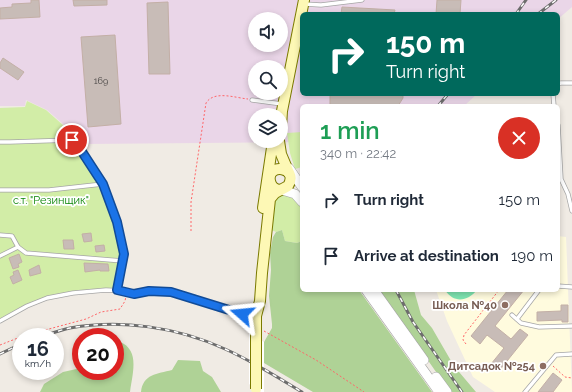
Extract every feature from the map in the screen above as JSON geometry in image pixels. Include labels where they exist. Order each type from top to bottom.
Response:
[{"type":"main road","points":[[302,12],[304,2]]},
{"type":"main road","points":[[282,108],[300,22]]},
{"type":"main road","points":[[256,390],[256,325],[254,300],[260,232],[273,148]]},
{"type":"main road","points":[[273,148],[269,181],[272,187],[281,190]]},
{"type":"main road","points":[[256,325],[272,195],[288,186],[290,183],[290,175],[281,154],[280,148]]},
{"type":"main road","points":[[269,181],[276,169],[286,170],[290,175]]},
{"type":"street","points":[[283,159],[300,184]]},
{"type":"street","points":[[290,175],[300,189]]},
{"type":"street","points":[[281,190],[295,194],[300,200]]},
{"type":"street","points":[[367,292],[439,392]]},
{"type":"street","points":[[375,292],[447,392]]},
{"type":"lane","points":[[304,2],[321,5],[362,0]]},
{"type":"lane","points":[[560,83],[572,83]]},
{"type":"lane","points":[[252,100],[276,108]]},
{"type":"lane","points":[[0,142],[75,141],[103,184],[120,232],[124,254],[117,290]]},
{"type":"lane","points":[[560,161],[561,179],[568,194],[572,211]]},
{"type":"lane","points":[[0,190],[50,190],[103,184]]},
{"type":"lane","points":[[0,235],[12,236],[18,247],[26,253],[123,261]]},
{"type":"lane","points":[[0,256],[18,247]]},
{"type":"lane","points":[[560,286],[572,287]]},
{"type":"lane","points":[[0,321],[27,306],[47,298],[73,293],[117,290],[127,291],[134,294],[149,291],[171,292],[235,312],[256,325]]},
{"type":"lane","points":[[517,319],[537,292]]},
{"type":"lane","points":[[512,315],[521,323],[539,327],[572,326]]},
{"type":"lane","points":[[525,392],[556,355],[572,354]]},
{"type":"path","points":[[191,231],[191,202],[206,103],[209,98],[215,95],[248,99]]},
{"type":"path","points":[[0,345],[23,336],[86,320],[101,312],[120,309],[125,301],[127,291]]},
{"type":"path","points":[[466,344],[463,340],[464,335],[497,292]]},
{"type":"path","points":[[256,325],[316,360],[364,392]]},
{"type":"path","points":[[549,363],[565,377],[572,378]]},
{"type":"shaded area","points":[[0,0],[572,0],[572,7],[560,17],[560,12],[300,12],[300,96],[475,96],[466,104],[300,104],[300,142],[288,142],[288,108],[248,108],[248,142],[86,144],[47,110],[26,100],[25,106],[0,106]]},
{"type":"shaded area","name":"Школа №40","points":[[560,236],[566,237],[572,392],[495,392],[473,377],[447,321],[437,292],[560,292]]},
{"type":"green space","name":"с.т. \"Резинщик\"","points":[[27,101],[46,110],[77,138],[74,142],[97,177],[113,210],[122,257],[117,263],[117,281],[112,289],[55,296],[0,319],[0,257],[19,247],[13,235],[0,234],[0,108],[25,107]]},
{"type":"green space","points":[[300,132],[300,168],[295,169],[290,153],[288,133]]},
{"type":"green space","points":[[281,194],[291,196],[300,206],[300,242],[297,243],[285,241],[282,230],[276,232],[269,229],[273,199]]},
{"type":"green space","points":[[282,230],[285,241],[297,243],[300,242],[300,292],[360,292],[432,392],[313,392],[264,363],[264,342],[272,328],[269,296],[271,270],[270,253],[273,237],[276,232]]},
{"type":"green space","points":[[0,236],[11,237],[17,247],[0,256]]},
{"type":"green space","points":[[380,292],[415,292],[421,315],[432,328],[454,366],[476,392],[450,392]]},
{"type":"green space","points":[[447,292],[475,292],[465,299],[457,299]]},
{"type":"green space","points":[[124,344],[129,348],[132,354],[133,368],[130,392],[40,392],[44,384],[50,380],[64,380],[64,372],[72,370],[72,380],[124,380]]},
{"type":"green space","points":[[178,360],[200,361],[203,371],[212,377],[221,392],[141,392],[142,386],[148,378],[156,374],[172,370]]},
{"type":"pier","points":[[249,333],[264,342],[264,392],[261,392],[249,384]]},
{"type":"building","points":[[31,0],[39,0],[40,17],[0,19],[0,8],[12,7],[12,4],[31,3]]},
{"type":"building","points":[[73,0],[107,0],[107,5],[74,6]]},
{"type":"building","points":[[437,0],[461,0],[460,12],[436,12]]},
{"type":"building","points":[[168,2],[170,74],[149,74],[147,3]]},
{"type":"building","points":[[342,7],[395,10],[394,12],[341,12]]},
{"type":"building","points":[[115,35],[121,124],[88,127],[81,37]]},
{"type":"building","points":[[3,58],[24,72],[18,80],[0,68],[0,63]]},
{"type":"building","points":[[330,96],[403,96],[399,104],[330,104]]},
{"type":"building","points":[[91,233],[92,241],[84,242],[82,234]]},
{"type":"building","points":[[63,240],[73,240],[74,249],[64,249]]},
{"type":"building","points":[[104,245],[105,251],[96,252],[95,246]]},
{"type":"building","points":[[19,254],[22,262],[18,264],[19,267],[13,269],[9,258]]},
{"type":"building","points":[[84,263],[108,264],[109,271],[100,270],[85,272]]},
{"type":"building","points":[[39,265],[41,273],[30,276],[29,270]]},
{"type":"building","points":[[18,270],[22,280],[13,284],[10,277],[14,275],[13,272]]},
{"type":"building","points":[[506,292],[522,292],[495,326],[511,339],[520,329],[528,335],[499,371],[491,364],[504,348],[487,335],[480,344],[471,336]]},
{"type":"building","points":[[561,305],[568,305],[568,322],[562,322],[562,320],[537,321],[537,312],[561,311]]},
{"type":"building","points":[[553,373],[562,380],[553,392],[538,392]]},
{"type":"railway","points":[[517,12],[526,0]]},
{"type":"railway","points":[[541,12],[556,0]]},
{"type":"railway","points":[[440,104],[446,96]]},
{"type":"railway","points":[[397,292],[413,322],[462,392]]},
{"type":"railway","points":[[64,330],[90,325],[109,324],[169,330],[207,341],[225,349],[255,364],[302,392]]},
{"type":"railway","points":[[0,354],[12,348]]},
{"type":"place","name":"Школа №40","points":[[505,305]]},
{"type":"place","name":"Дитсадок №254","points":[[543,366]]},
{"type":"route","points":[[72,140],[75,141],[103,184],[120,232],[124,254],[117,290],[127,291],[134,294],[149,291],[171,292],[242,314]]}]
